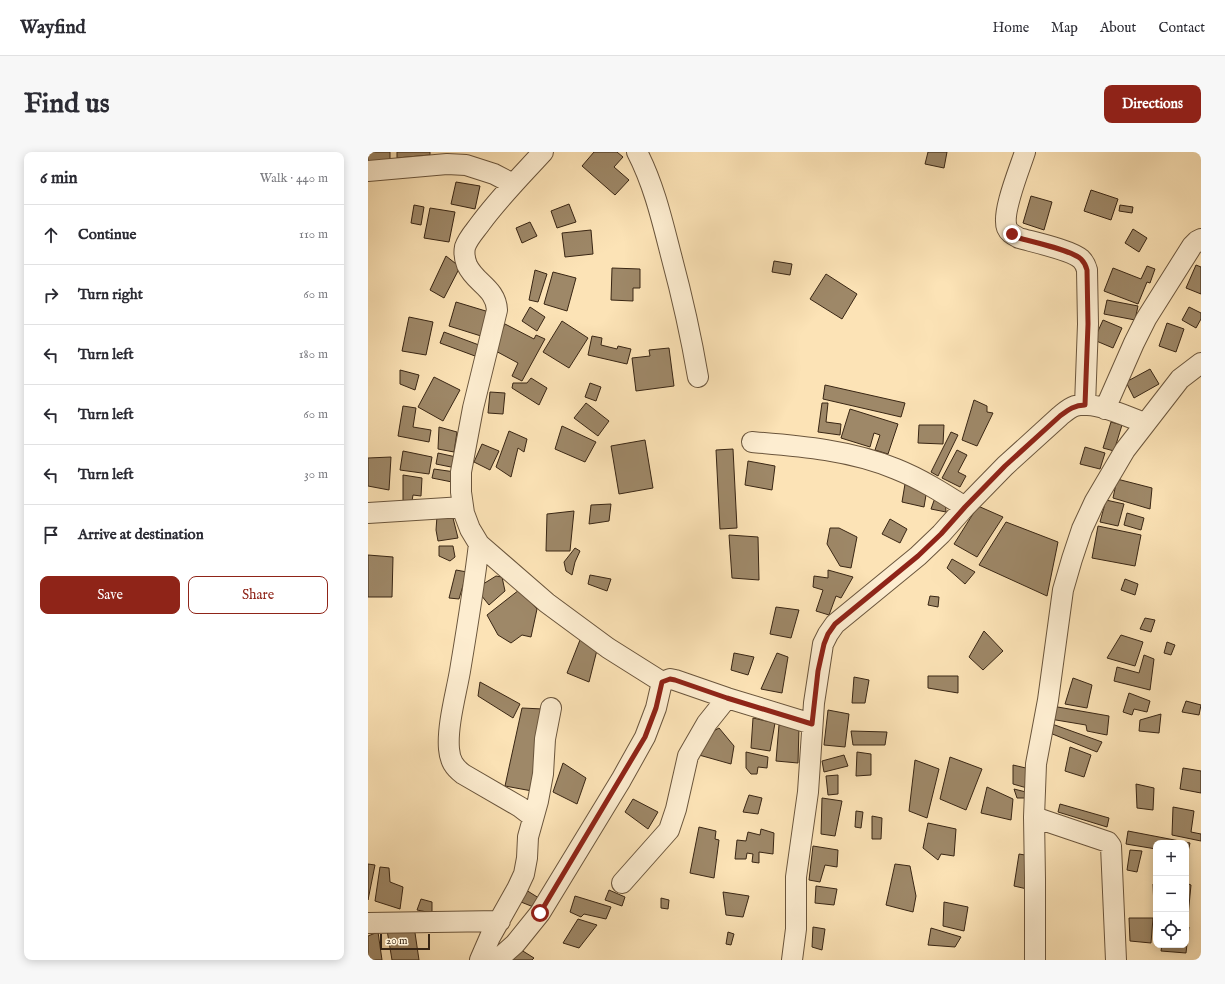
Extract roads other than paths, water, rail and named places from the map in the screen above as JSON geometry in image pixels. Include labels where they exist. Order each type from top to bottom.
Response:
[{"type":"street","points":[[543,152],[488,212],[465,248],[465,257],[468,266],[473,274],[493,294],[497,302],[497,310],[473,408],[461,472],[461,492],[464,513],[470,529],[480,544],[547,603],[608,648],[662,682]]},
{"type":"street","points":[[637,152],[654,191],[665,229],[690,329],[698,377]]},
{"type":"street","points":[[1025,152],[1007,208],[1006,220],[1008,229],[1012,234],[1019,238],[1071,253],[1085,263],[1087,270],[1088,324],[1085,405]]},
{"type":"street","points":[[368,171],[447,164],[466,165],[494,174],[513,184]]},
{"type":"street","points":[[1106,409],[1146,318],[1188,252],[1197,241],[1201,240]]},
{"type":"street","points":[[1035,960],[1034,817],[1036,764],[1048,700],[1063,590],[1082,529],[1095,501],[1124,450],[1180,378],[1201,363]]},
{"type":"street","points":[[792,960],[796,929],[796,877],[808,792],[812,724],[818,671],[824,644],[835,624],[918,556],[941,534],[1005,466],[1068,409],[1075,406],[1085,405],[1106,409],[1145,423]]},
{"type":"street","points":[[752,442],[830,451],[878,462],[913,476],[965,507]]},
{"type":"street","points":[[368,513],[463,507]]},
{"type":"street","points":[[480,544],[472,602],[451,719],[449,748],[451,761],[463,774],[520,807],[533,817]]},
{"type":"street","points":[[662,682],[670,679],[675,680],[727,698],[812,724]]},
{"type":"street","points":[[497,960],[515,944],[540,913],[621,780],[645,737],[656,708],[662,682]]},
{"type":"street","points":[[622,883],[669,830],[676,809],[688,756],[707,723],[727,698]]},
{"type":"street","points":[[480,960],[490,937],[500,921],[524,874],[528,837],[543,774],[545,738],[551,708]]},
{"type":"street","points":[[1034,817],[1108,842],[1111,846],[1116,960]]},
{"type":"street","points":[[368,923],[500,921]]}]
